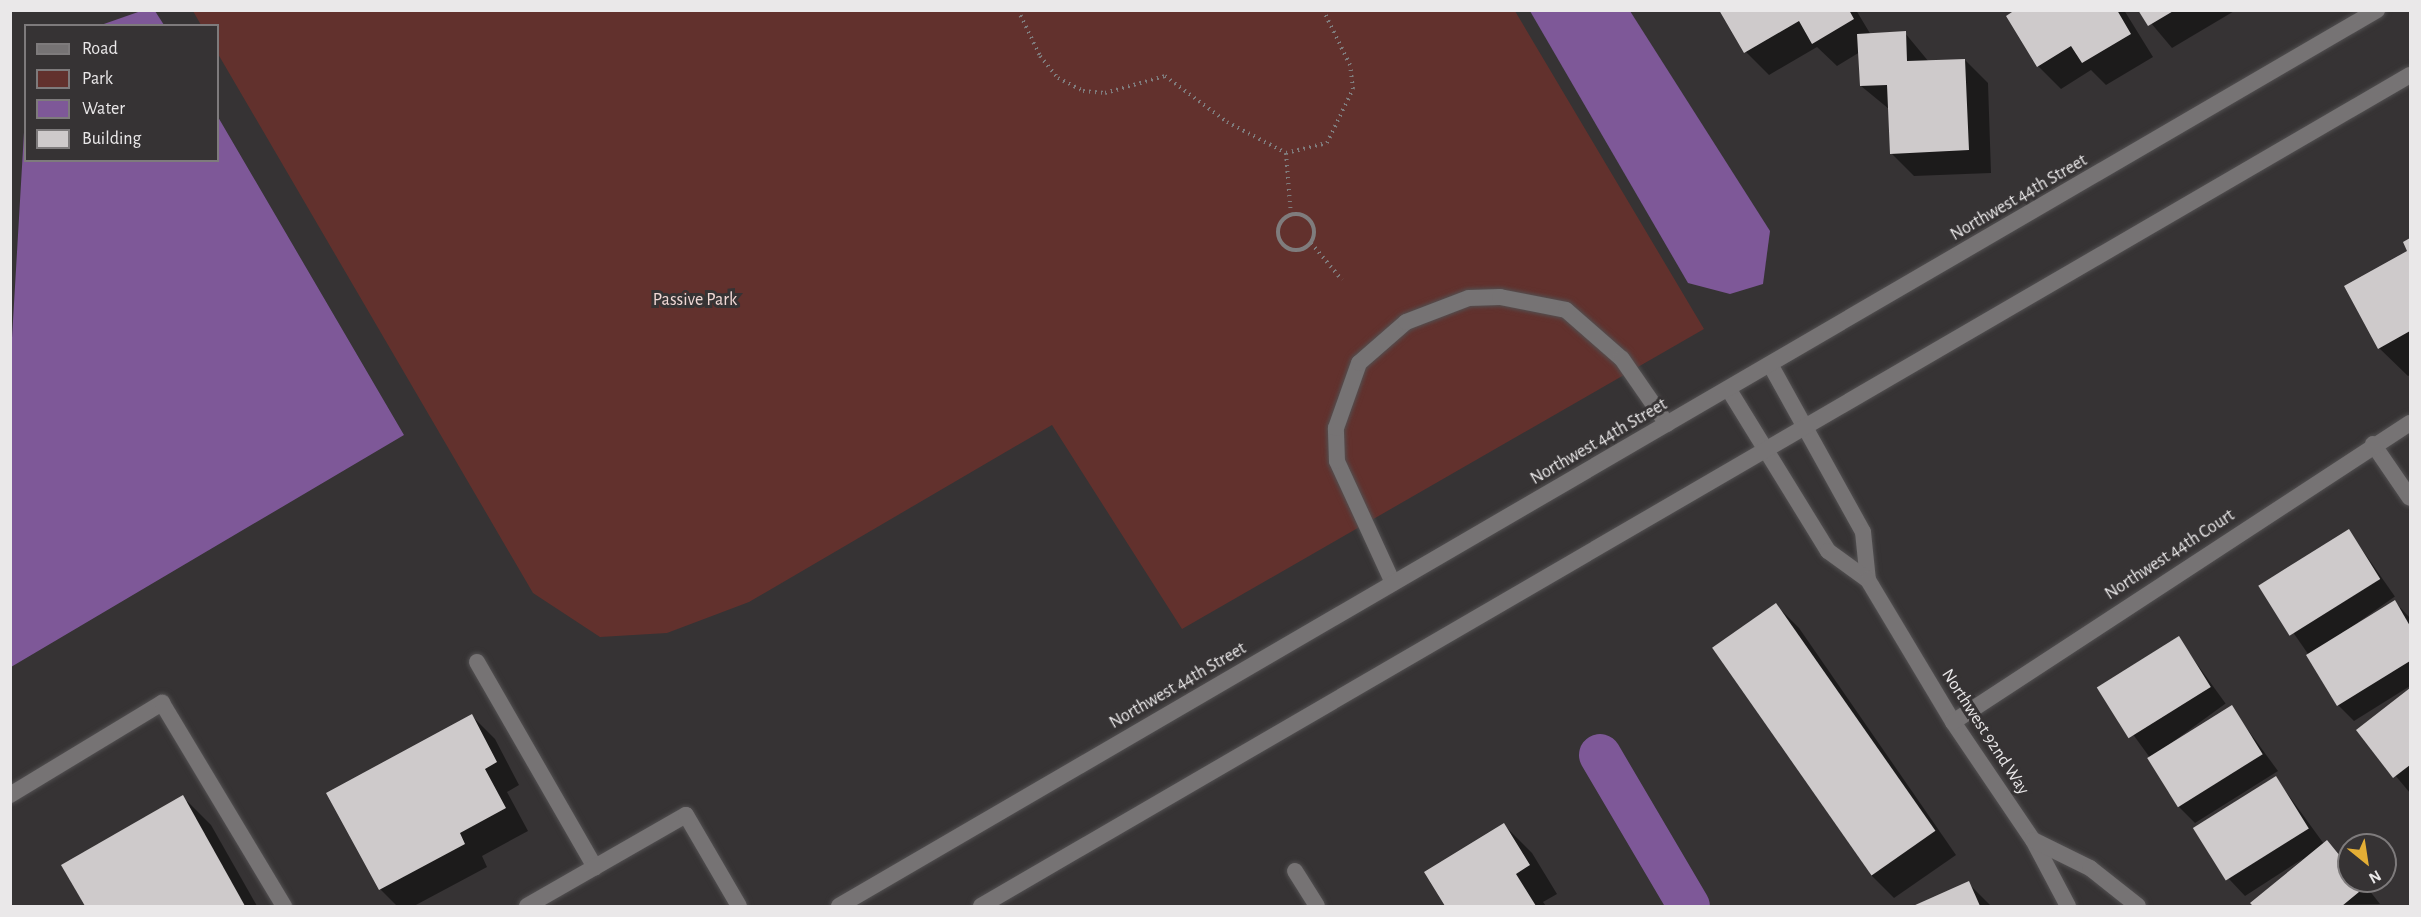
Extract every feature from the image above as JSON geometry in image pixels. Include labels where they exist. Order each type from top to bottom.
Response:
[{"type":"street","name":"Northwest 44th Street","points":[[839,906],[1667,424],[1771,366],[2377,10]]},
{"type":"street","points":[[981,906],[2410,75]]},
{"type":"street","points":[[1393,583],[1337,461],[1336,428],[1359,363],[1406,322],[1469,298],[1500,297],[1566,310],[1622,359],[1667,424]]},
{"type":"street","name":"Northwest 92nd Way","points":[[1771,366],[1863,532],[1868,580]]},
{"type":"street","name":"Northwest 92nd Way","points":[[1729,390],[1828,550],[1868,580],[1953,722],[2033,840],[2068,906]]},
{"type":"street","name":"Northwest 44th Court","points":[[1953,722],[2373,444],[2410,423]]},
{"type":"street","points":[[2373,444],[2410,498]]},
{"type":"street","points":[[477,662],[595,867]]},
{"type":"street","points":[[10,795],[162,704],[284,906]]},
{"type":"street","points":[[527,906],[686,815],[739,906]]},
{"type":"street","points":[[2033,840],[2090,868],[2138,906]]},
{"type":"street","points":[[1294,871],[1317,906]]},
{"type":"path","points":[[1018,10],[1040,56],[1058,78],[1083,91],[1105,93],[1165,76],[1227,122],[1286,153],[1327,143],[1353,89],[1350,65],[1323,10]]},
{"type":"path","points":[[1286,153],[1291,214],[1278,227],[1279,240],[1294,250],[1311,243]]},
{"type":"path","points":[[1291,214],[1311,222],[1311,243],[1342,280]]},
{"type":"green space","name":"Passive Park","points":[[193,11],[1515,11],[1704,329],[1182,629],[1052,425],[749,602],[667,633],[600,637],[533,593],[219,56],[219,24],[200,24]]},
{"type":"water","points":[[141,11],[155,11],[163,24],[104,24]]},
{"type":"water","points":[[1530,11],[1630,11],[1770,231],[1763,284],[1730,294],[1688,283]]},
{"type":"water","points":[[219,119],[404,435],[11,667],[10,372],[24,132],[24,162],[219,162]]},
{"type":"building","points":[[1719,10],[1849,10],[1854,19],[1812,44],[1799,21],[1744,53]]},
{"type":"building","points":[[2015,10],[2117,10],[2131,34],[2082,63],[2071,46],[2037,67],[2006,16]]},
{"type":"building","points":[[2138,10],[2175,10],[2148,26]]},
{"type":"building","points":[[1906,31],[1907,61],[1965,59],[1969,150],[1890,154],[1887,85],[1860,86],[1857,34]]},
{"type":"building","points":[[2410,238],[2410,331],[2378,349],[2344,286],[2407,251],[2403,242]]},
{"type":"building","points":[[2349,529],[2380,579],[2290,636],[2258,586]]},
{"type":"building","points":[[2395,600],[2410,626],[2410,661],[2337,706],[2306,655]]},
{"type":"building","points":[[1776,603],[1935,831],[1872,875],[1712,648]]},
{"type":"building","points":[[2179,636],[2211,687],[2129,738],[2097,687]]},
{"type":"building","points":[[2410,688],[2410,765],[2393,778],[2356,730]]},
{"type":"building","points":[[2232,705],[2263,754],[2178,807],[2147,758]]},
{"type":"building","points":[[472,714],[497,762],[485,769],[506,808],[460,833],[465,844],[379,890],[326,793]]},
{"type":"building","points":[[2276,776],[2309,829],[2226,881],[2193,828]]},
{"type":"building","points":[[183,795],[245,906],[85,906],[61,865]]},
{"type":"building","points":[[1504,823],[1530,865],[1516,874],[1536,906],[1445,906],[1424,872]]},
{"type":"building","points":[[2327,840],[2337,852],[2337,893],[2358,893],[2342,906],[2253,906],[2250,903]]},
{"type":"building","points":[[1969,881],[1980,906],[1913,906]]},
{"type":"waterway","points":[[1600,755],[1689,906]]}]
